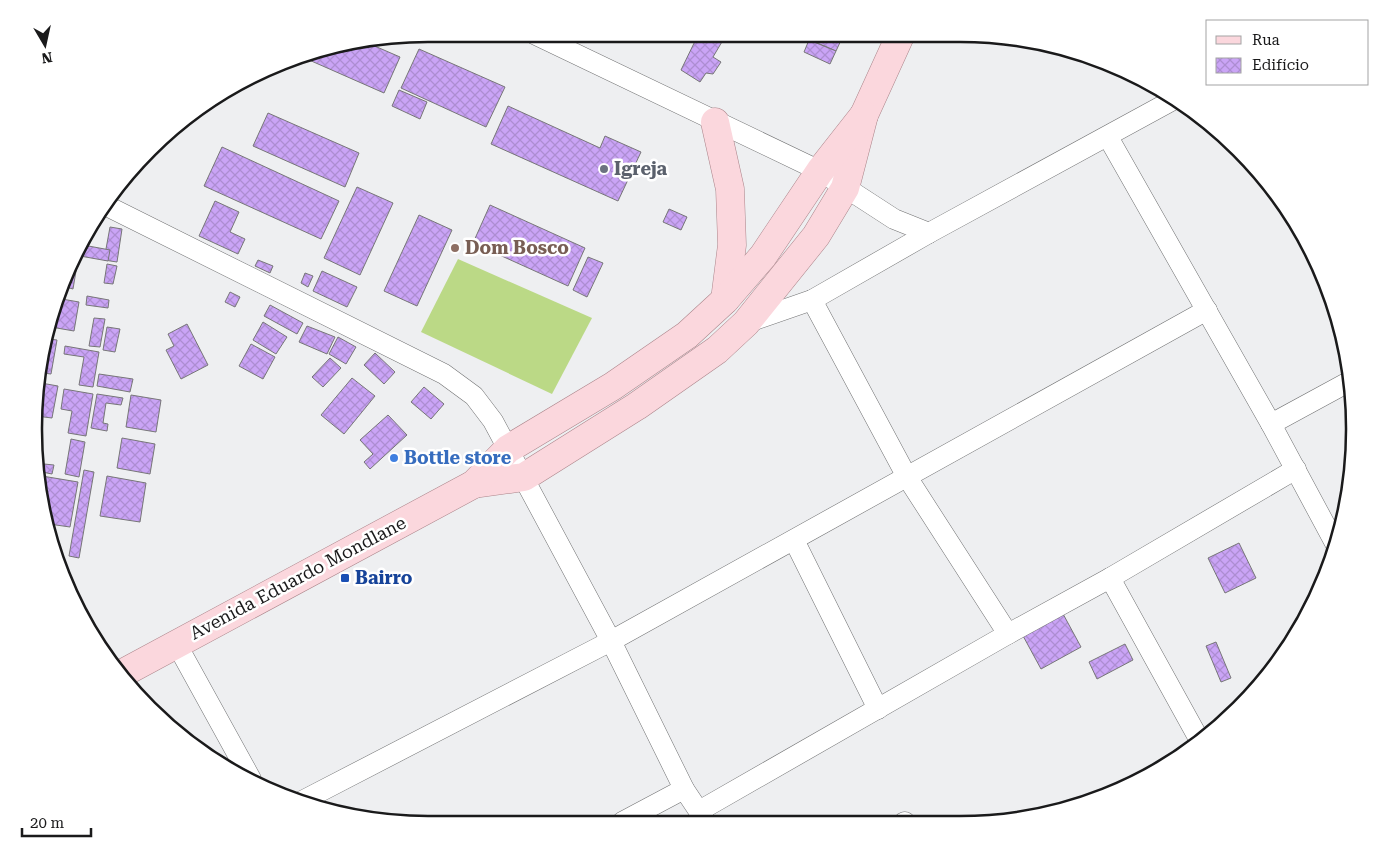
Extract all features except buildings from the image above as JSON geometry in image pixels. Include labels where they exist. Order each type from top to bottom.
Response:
[{"type":"main road","name":"Avenida Eduardo Mondlane","points":[[474,484],[524,477],[637,406],[717,350],[746,324],[816,236],[845,188],[864,115],[897,42]]},
{"type":"main road","name":"Avenida Eduardo Mondlane","points":[[127,671],[474,484],[508,449],[613,386],[687,335],[725,300],[763,256],[820,171],[864,115]]},
{"type":"main road","points":[[715,122],[730,189],[732,245],[725,300]]},
{"type":"street","points":[[551,42],[820,171],[894,219],[929,233]]},
{"type":"street","points":[[746,324],[812,300],[929,233],[1167,103]]},
{"type":"street","points":[[1108,136],[1271,424],[1331,536]]},
{"type":"street","points":[[112,209],[444,374],[474,396],[493,421],[524,477],[611,641],[684,789],[702,816]]},
{"type":"street","points":[[812,300],[907,476],[1008,634]]},
{"type":"street","points":[[310,797],[611,641],[1207,310]]},
{"type":"street","points":[[1271,424],[1344,385]]},
{"type":"street","points":[[705,816],[878,709],[1110,578],[1296,469]]},
{"type":"street","points":[[794,540],[878,709]]},
{"type":"street","points":[[1110,578],[1197,735]]},
{"type":"street","points":[[176,643],[246,769]]},
{"type":"street","points":[[633,816],[684,789]]},
{"type":"green space","points":[[458,259],[592,318],[552,394],[421,332]]},
{"type":"place","name":"Igreja","points":[[604,169]]},
{"type":"place","name":"Dom Bosco","points":[[455,248]]},
{"type":"place","name":"Bottle store","points":[[394,458]]},
{"type":"place","name":"Bairro","points":[[345,578]]}]
